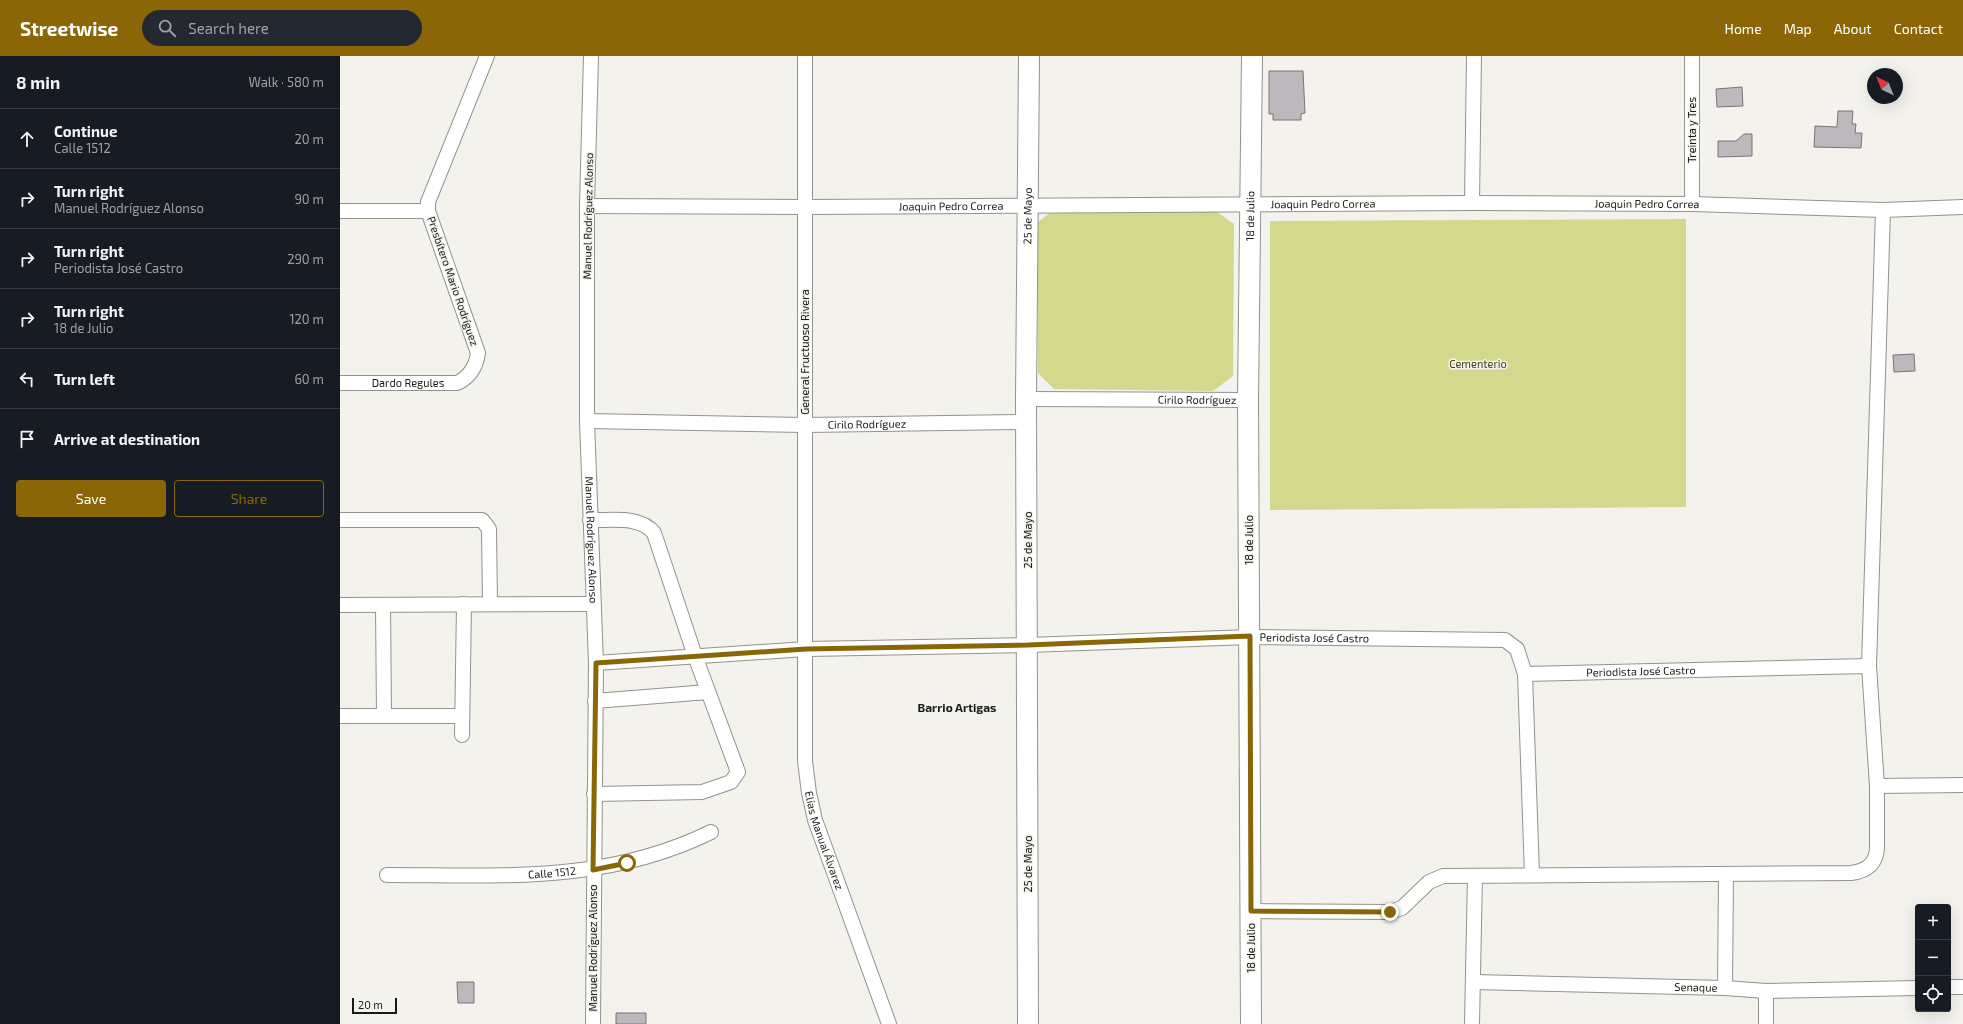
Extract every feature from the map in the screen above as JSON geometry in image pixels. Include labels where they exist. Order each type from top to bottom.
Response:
[{"type":"street","name":"Presbítero Mario Rodríguez","points":[[472,372],[477,364],[478,353],[428,211],[428,202],[487,56]]},
{"type":"street","name":"Manuel Rodríguez Alonso","points":[[591,56],[587,206],[587,421],[592,604],[596,663],[593,870],[593,1024]]},
{"type":"street","name":"General Fructuoso Rivera","points":[[805,56],[806,649]]},
{"type":"street","name":"25 de Mayo","points":[[1028,1024],[1028,645],[1026,400],[1029,56]]},
{"type":"street","name":"18 de Julio","points":[[1251,1024],[1248,400],[1252,56]]},
{"type":"street","points":[[1472,203],[1474,56]]},
{"type":"street","name":"Treinta y Tres","points":[[1692,56],[1692,204]]},
{"type":"street","name":"Joaquin Pedro Correa","points":[[587,206],[805,207],[1472,203],[1692,204],[1883,210],[1963,207]]},
{"type":"street","points":[[1251,911],[1390,912],[1402,908],[1429,882],[1443,876],[1851,873],[1863,871],[1871,866],[1877,857],[1877,786],[1869,666],[1883,210]]},
{"type":"street","points":[[340,211],[428,211]]},
{"type":"street","name":"Dardo Regules","points":[[340,383],[447,384],[457,383],[465,379],[472,372]]},
{"type":"street","name":"Cirilo Rodríguez","points":[[1026,400],[1248,400]]},
{"type":"street","name":"Cirilo Rodríguez","points":[[587,421],[806,425],[1027,422]]},
{"type":"street","points":[[340,520],[482,520],[489,529],[490,604]]},
{"type":"street","points":[[590,520],[637,521],[649,527],[654,533],[694,656],[738,772],[731,782],[702,792],[594,794]]},
{"type":"street","points":[[462,735],[464,604]]},
{"type":"street","points":[[340,605],[592,604]]},
{"type":"street","points":[[383,605],[384,716]]},
{"type":"street","name":"Periodista José Castro","points":[[596,663],[806,649],[1028,645],[1250,636],[1505,640],[1517,649],[1524,674],[1869,666]]},
{"type":"street","name":"Elías Manual Álvarez","points":[[806,649],[804,725],[809,793],[815,820],[889,1024]]},
{"type":"street","points":[[1524,674],[1532,875]]},
{"type":"street","points":[[595,701],[708,692]]},
{"type":"street","points":[[340,716],[462,716]]},
{"type":"street","points":[[1877,786],[1963,785]]},
{"type":"street","name":"Calle 1512","points":[[387,875],[550,874],[593,870],[627,863],[679,847],[711,832]]},
{"type":"street","points":[[1725,988],[1726,875]]},
{"type":"street","points":[[1472,1024],[1476,876]]},
{"type":"street","name":"Senaque","points":[[1474,982],[1725,988],[1766,991],[1915,988]]},
{"type":"street","points":[[1951,988],[1963,987]]},
{"type":"street","points":[[1766,991],[1766,1024]]},
{"type":"green space","points":[[1051,212],[1217,212],[1234,224],[1233,376],[1213,391],[1054,389],[1038,373],[1038,222]]},
{"type":"green space","name":"Cementerio","points":[[1686,219],[1686,507],[1270,510],[1270,221]]},
{"type":"building","points":[[1269,71],[1303,71],[1305,113],[1301,114],[1301,120],[1273,120],[1273,114],[1269,114]]},
{"type":"building","points":[[1742,87],[1743,106],[1717,107],[1716,89]]},
{"type":"building","points":[[1838,111],[1853,111],[1852,124],[1856,124],[1855,133],[1862,133],[1861,148],[1814,147],[1815,126],[1837,127]]},
{"type":"building","points":[[1744,134],[1752,134],[1752,156],[1718,157],[1718,141],[1736,141]]},
{"type":"building","points":[[1914,354],[1915,371],[1894,372],[1893,355]]},
{"type":"building","points":[[457,982],[474,982],[474,1003],[458,1003]]},
{"type":"building","points":[[616,1013],[646,1013],[646,1024],[616,1024]]},
{"type":"district","name":"Barrio Artigas","points":[[957,708]]},
{"type":"route","points":[[627,863],[593,870],[596,663],[806,649],[1028,645],[1250,636],[1251,911],[1390,912]]}]
